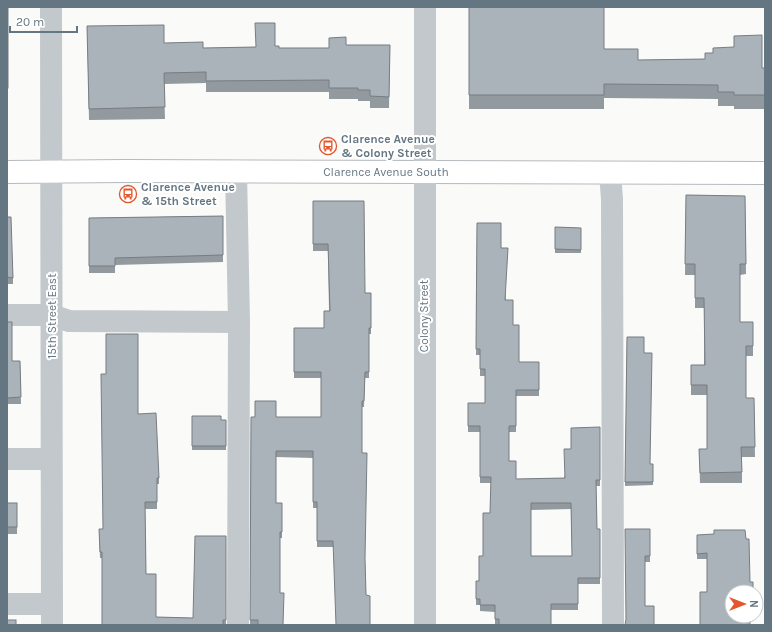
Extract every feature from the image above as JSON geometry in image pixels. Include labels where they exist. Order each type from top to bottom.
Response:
[{"type":"main road","name":"Clarence Avenue South","points":[[7,172],[236,171],[424,173],[765,173]]},
{"type":"street","name":"15th Street East","points":[[51,7],[52,615]]},
{"type":"street","name":"Colony Street","points":[[425,7],[425,625]]},
{"type":"street","points":[[236,171],[239,322],[238,625]]},
{"type":"street","points":[[610,173],[612,207],[613,625]]},
{"type":"street","points":[[7,315],[52,315],[69,321],[239,322]]},
{"type":"street","points":[[7,459],[52,459]]},
{"type":"street","points":[[7,604],[52,615]]},
{"type":"building","points":[[8,7],[8,88],[7,88]]},
{"type":"building","points":[[469,7],[604,7],[604,49],[638,49],[638,60],[705,59],[705,53],[713,53],[713,48],[734,47],[734,36],[762,35],[762,68],[765,68],[765,95],[734,95],[734,92],[718,92],[718,85],[604,84],[604,95],[469,95]]},
{"type":"building","points":[[255,23],[275,23],[275,46],[279,46],[279,48],[329,48],[329,38],[346,37],[346,45],[390,45],[389,97],[370,96],[370,90],[358,90],[358,88],[329,88],[329,80],[206,81],[206,72],[164,73],[165,107],[89,109],[87,26],[164,25],[164,43],[203,42],[203,48],[256,47]]},
{"type":"building","points":[[686,195],[745,196],[746,264],[740,264],[740,322],[753,322],[753,346],[746,346],[746,398],[754,398],[755,447],[741,447],[742,472],[700,473],[699,449],[707,449],[707,385],[691,385],[691,365],[705,365],[704,298],[695,298],[695,264],[685,264]]},
{"type":"building","points":[[313,201],[364,201],[365,293],[371,293],[369,372],[365,372],[364,401],[362,401],[362,453],[367,453],[365,558],[366,595],[370,596],[370,625],[336,625],[333,541],[317,541],[317,502],[313,502],[313,451],[276,451],[276,503],[282,503],[282,532],[280,532],[280,593],[284,593],[283,625],[258,625],[258,620],[250,620],[251,417],[255,417],[255,401],[276,401],[276,417],[321,417],[321,372],[294,372],[294,328],[324,328],[324,311],[330,311],[328,244],[313,244]]},
{"type":"building","points":[[223,216],[223,255],[115,258],[115,266],[89,266],[89,218]]},
{"type":"building","points":[[7,217],[11,217],[13,278],[7,277]]},
{"type":"building","points":[[477,223],[501,223],[501,248],[508,248],[505,300],[513,300],[513,325],[519,325],[519,362],[539,362],[539,390],[516,390],[516,426],[509,426],[509,461],[516,461],[516,479],[565,478],[564,449],[571,449],[571,428],[600,427],[600,480],[596,480],[597,529],[600,529],[600,578],[578,578],[578,604],[551,604],[551,625],[499,625],[499,619],[495,619],[495,605],[480,605],[480,599],[476,599],[476,581],[479,581],[479,556],[483,556],[483,513],[490,513],[491,477],[480,477],[480,426],[468,426],[468,403],[485,403],[485,369],[480,369],[480,349],[476,349]],"holes":[[[531,503],[571,503],[572,556],[531,556]]]},
{"type":"building","points":[[555,227],[581,228],[581,250],[555,249]]},
{"type":"building","points":[[7,322],[12,322],[12,361],[20,361],[21,397],[7,398]]},
{"type":"building","points":[[106,334],[138,334],[138,414],[156,413],[159,478],[157,478],[157,502],[145,502],[146,574],[156,574],[156,617],[193,618],[195,536],[226,536],[226,620],[223,620],[223,625],[102,625],[102,552],[100,552],[99,529],[103,529],[101,374],[106,374]]},
{"type":"building","points":[[627,337],[644,337],[644,353],[652,353],[650,464],[653,464],[653,482],[625,482]]},
{"type":"building","points":[[192,416],[221,416],[221,420],[226,420],[226,446],[192,446]]},
{"type":"building","points":[[7,503],[17,503],[17,527],[7,527]]},
{"type":"building","points":[[625,529],[650,529],[650,556],[645,556],[645,606],[654,606],[654,625],[625,625]]},
{"type":"building","points":[[714,530],[745,530],[746,539],[749,539],[750,582],[753,582],[753,584],[724,584],[724,624],[750,625],[700,625],[700,592],[707,592],[707,553],[697,554],[697,535],[714,534]]},
{"type":"building","points":[[7,620],[16,620],[16,625],[7,625]]},
{"type":"place","name":"Clarence Avenue & Colony Street","points":[[328,146]]},
{"type":"place","name":"Clarence Avenue & 15th Street","points":[[128,194]]}]
